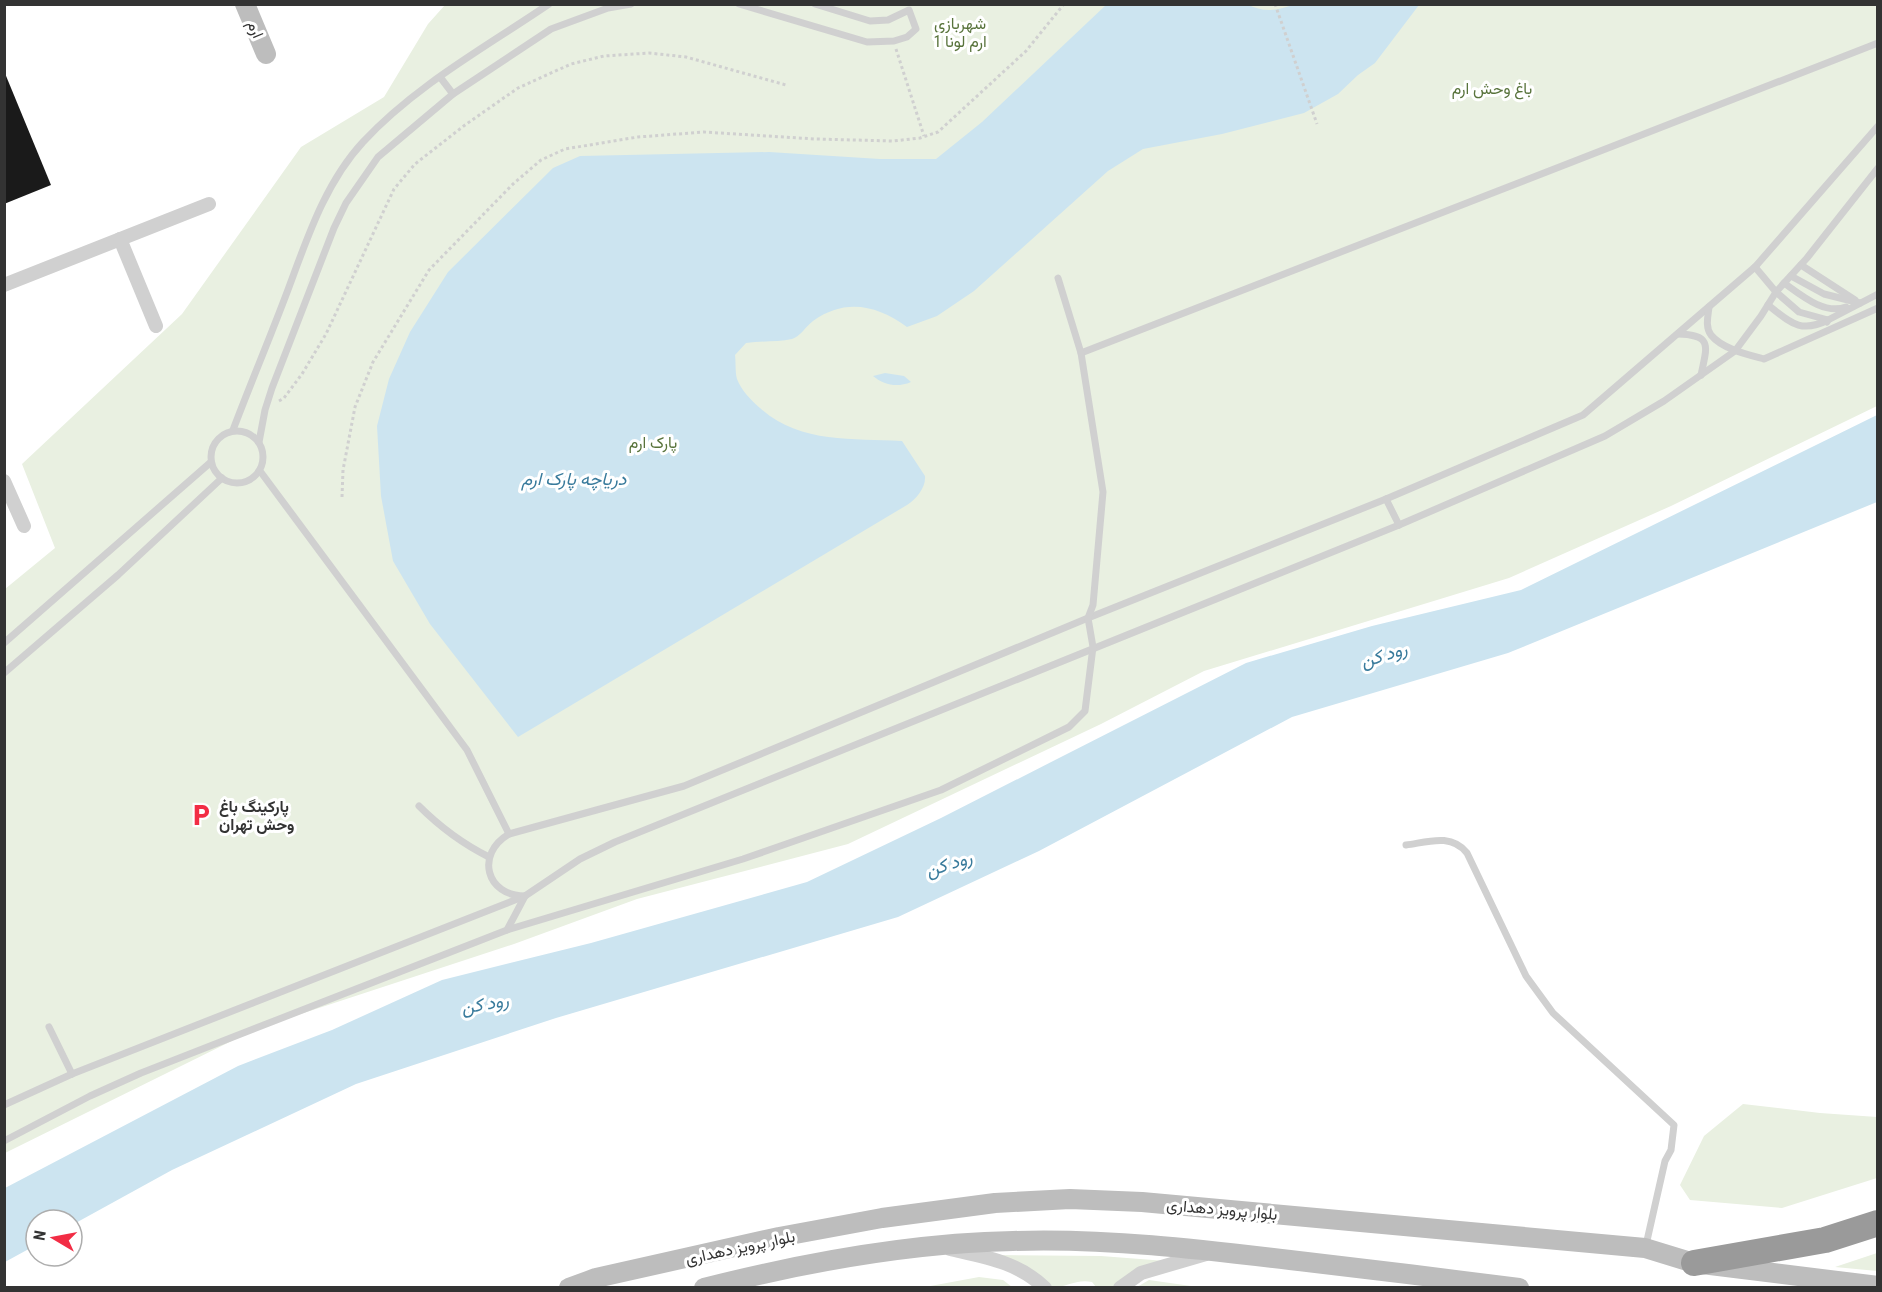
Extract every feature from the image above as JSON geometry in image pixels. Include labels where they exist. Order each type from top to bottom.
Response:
[{"type":"highway","points":[[1694,1263],[1825,1240],[1878,1223]]},
{"type":"main road","name":"ارم","points":[[245,4],[266,54]]},
{"type":"main road","name":"بلوار پرویز دهداری","points":[[569,1287],[596,1278],[779,1237],[882,1218],[995,1203],[1070,1199],[1142,1202],[1645,1248],[1694,1263],[1878,1286]]},
{"type":"main road","name":"بلوار پرویز دهداری","points":[[704,1287],[855,1256],[933,1246],[1013,1241],[1084,1241],[1216,1251],[1520,1287]]},
{"type":"street","points":[[4,285],[209,204]]},
{"type":"street","points":[[120,239],[156,326]]},
{"type":"street","points":[[4,481],[24,525]]},
{"type":"street","points":[[933,1246],[1009,1263],[1045,1287]]},
{"type":"street","points":[[1120,1287],[1148,1271],[1216,1251]]},
{"type":"lane","points":[[233,430],[315,218],[335,179],[362,143],[399,108],[440,77],[549,4]]},
{"type":"lane","points":[[259,442],[265,410],[346,203],[378,158],[453,94],[551,29],[608,8],[631,4]]},
{"type":"lane","points":[[743,5],[867,42],[894,41],[907,37],[916,28],[909,10],[888,20],[870,21],[815,4]]},
{"type":"lane","points":[[1081,353],[1878,43]]},
{"type":"lane","points":[[440,77],[453,94]]},
{"type":"lane","points":[[525,896],[516,896],[497,886],[488,868],[493,847],[508,834],[684,786],[1089,618],[1386,499],[1583,415],[1755,267],[1878,126]]},
{"type":"lane","points":[[4,1105],[72,1074],[525,896],[580,859],[615,842],[1399,525],[1605,436],[1664,401],[1735,351],[1776,292],[1801,265],[1878,168]]},
{"type":"lane","points":[[1801,265],[1860,303]]},
{"type":"lane","points":[[1755,267],[1776,292],[1799,312],[1830,324]]},
{"type":"lane","points":[[1791,276],[1824,294],[1860,303]]},
{"type":"lane","points":[[4,1141],[90,1096],[141,1073],[507,930],[743,859],[941,790],[1069,727],[1085,711],[1094,647],[1089,618],[1093,605],[1103,492],[1081,353],[1058,278]]},
{"type":"lane","points":[[1784,283],[1815,304],[1841,309],[1860,303]]},
{"type":"lane","points":[[1709,307],[1707,322],[1711,335],[1735,351],[1764,359],[1830,324],[1860,303],[1878,294]]},
{"type":"lane","points":[[1768,305],[1790,322],[1812,328],[1878,308]]},
{"type":"lane","points":[[1678,334],[1696,334],[1703,340],[1707,348],[1701,375]]},
{"type":"lane","points":[[233,430],[248,432],[259,442],[264,456],[260,471],[251,480],[233,483],[217,474],[211,462],[213,445],[225,433],[233,430]]},
{"type":"lane","points":[[4,643],[211,462]]},
{"type":"lane","points":[[260,471],[467,750],[508,834]]},
{"type":"lane","points":[[4,673],[118,575],[222,478]]},
{"type":"lane","points":[[1386,499],[1399,525]]},
{"type":"lane","points":[[419,806],[453,835],[489,857]]},
{"type":"lane","points":[[1406,846],[1438,840],[1452,841],[1462,846],[1526,976],[1553,1013],[1674,1125],[1671,1150],[1665,1161],[1645,1248]]},
{"type":"lane","points":[[507,930],[525,896]]},
{"type":"lane","points":[[49,1027],[72,1074]]},
{"type":"path","points":[[342,497],[343,470],[355,407],[373,362],[429,270],[513,184],[541,160],[565,149],[638,137],[704,132],[893,141],[938,132],[1026,51],[1064,4]]},
{"type":"path","points":[[1275,4],[1317,124]]},
{"type":"path","points":[[894,41],[924,136]]},
{"type":"path","points":[[265,410],[284,398],[326,334],[394,189],[415,164],[518,88],[571,64],[604,56],[649,53],[686,57],[786,86]]},
{"type":"green space","name":"پارک ارم","points":[[445,5],[1877,5],[1877,406],[1671,506],[1509,578],[1204,671],[1101,724],[848,844],[637,899],[514,944],[258,1028],[5,1153],[5,589],[55,548],[22,464],[182,314],[301,147],[384,97],[428,24]]},
{"type":"green space","points":[[1743,1104],[1877,1117],[1877,1178],[1782,1208],[1690,1200],[1680,1185],[1704,1136]]},
{"type":"green space","points":[[1877,1253],[1877,1271],[1835,1267]]},
{"type":"green space","points":[[996,1255],[1101,1256],[1166,1261],[1134,1272],[1113,1287],[1096,1287],[1092,1282],[1086,1281],[1052,1288],[1026,1267]]},
{"type":"green space","points":[[979,1277],[1003,1280],[1012,1287],[925,1287]]},
{"type":"green space","points":[[1149,1280],[1198,1287],[1137,1287]]},
{"type":"water","name":"دریاچه پارک ارم","points":[[1247,4],[1259,9],[1271,10],[1294,4],[1419,5],[1375,63],[1338,94],[1304,113],[1222,134],[1143,149],[1108,171],[974,291],[937,316],[907,327],[896,319],[873,309],[849,307],[825,314],[792,339],[746,343],[735,355],[736,376],[744,391],[760,408],[776,420],[809,433],[846,439],[902,441],[925,476],[922,489],[907,505],[518,737],[430,624],[393,561],[381,496],[377,426],[389,379],[410,332],[448,272],[553,168],[580,156],[769,152],[880,159],[936,159],[982,122],[1106,5]]},
{"type":"water","points":[[885,373],[904,376],[911,382],[891,385],[873,376]]},
{"type":"water","name":"رود کن","points":[[1877,415],[1877,502],[1508,653],[1292,717],[1039,851],[898,917],[556,1018],[356,1084],[172,1170],[84,1218],[84,1208],[24,1208],[24,1252],[5,1262],[5,1188],[238,1066],[332,1030],[442,980],[591,943],[807,882],[941,818],[1246,663],[1372,626],[1521,590]]},
{"type":"building","points":[[4,71],[51,185],[4,204]]},
{"type":"place","name":"پارکینگ باغ وحش تهران","points":[[201,815]]},
{"type":"park label","name":"شهربازی ارم لونا 1","points":[[960,32]]},
{"type":"park label","name":"باغ وحش ارم","points":[[1492,88]]}]
